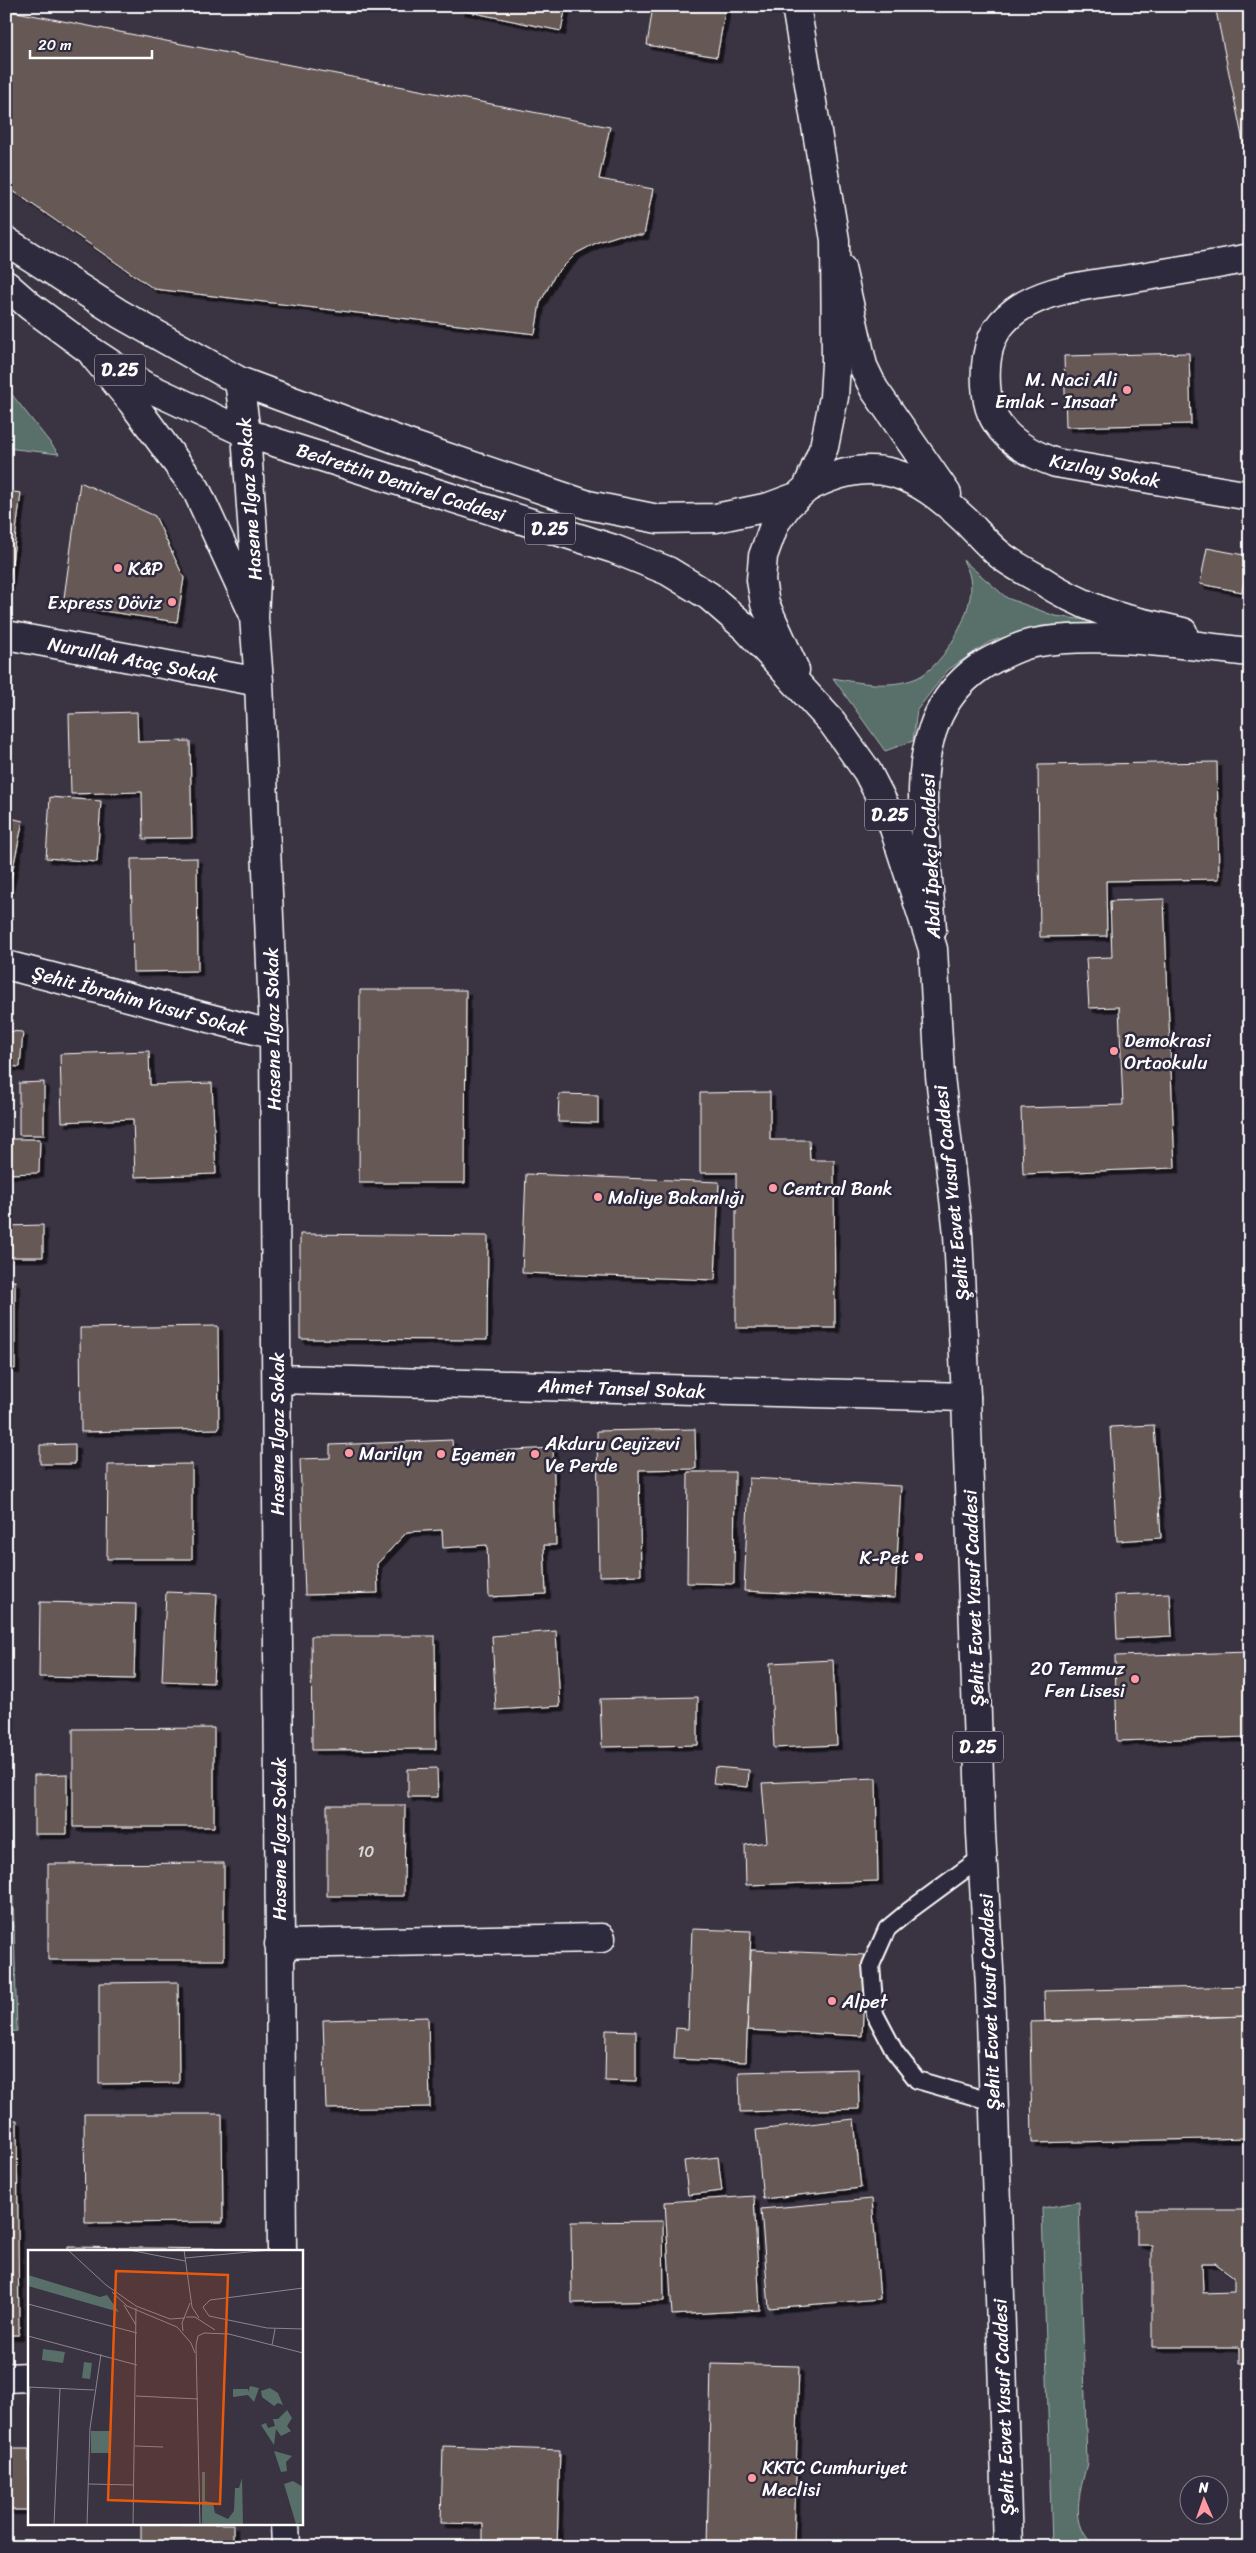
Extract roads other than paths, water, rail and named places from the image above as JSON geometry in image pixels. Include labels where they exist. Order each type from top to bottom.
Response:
[{"type":"main road","points":[[796,6],[836,240],[863,366],[874,389],[967,522]]},
{"type":"main road","points":[[802,492],[824,448],[834,398],[836,240]]},
{"type":"main road","name":"Bedrettin Demirel Caddesi","points":[[6,241],[120,314],[239,382],[411,445],[588,505],[624,514],[658,519],[716,518],[754,510],[802,492]]},
{"type":"main road","name":"Kızılay Sokak","points":[[1250,258],[1065,291],[1025,304],[1001,324],[993,338],[985,371],[991,412],[1010,438],[1037,456],[1056,462],[1250,496]]},
{"type":"main road","name":"Bedrettin Demirel Caddesi","points":[[6,285],[30,306],[88,349],[143,386],[246,433],[644,560],[709,596],[747,629],[811,700]]},
{"type":"main road","name":"Hasene Ilgaz Sokak","points":[[88,349],[132,402],[196,489],[254,617]]},
{"type":"main road","name":"Hasene Ilgaz Sokak","points":[[239,382],[246,433],[256,580],[254,617],[259,682],[274,1035],[282,2250]]},
{"type":"main road","name":"Abdi İpekçi Caddesi","points":[[811,700],[786,653],[765,604],[761,580],[763,556],[770,533],[781,514],[802,492],[828,477],[846,471],[867,469],[887,471],[920,483],[967,522],[999,554],[1042,581],[1102,611],[1250,650]]},
{"type":"main road","name":"Nurullah Ataç Sokak","points":[[6,635],[259,682]]},
{"type":"main road","name":"Abdi İpekçi Caddesi","points":[[933,949],[923,789],[930,738],[938,714],[948,697],[966,676],[985,662],[1032,643],[1061,640],[1083,638],[1250,650]]},
{"type":"main road","name":"D.25","points":[[811,700],[832,722],[867,770],[890,816],[933,949]]},
{"type":"main road","name":"Şehit Ecvet Yusuf Caddesi","points":[[933,949],[940,1076],[958,1234],[966,1397],[1008,2547]]},
{"type":"main road","name":"Şehit İbrahim Yusuf Sokak","points":[[6,965],[274,1035]]},
{"type":"main road","name":"Ahmet Tansel Sokak","points":[[277,1379],[966,1397]]},
{"type":"main road","points":[[279,1944],[602,1938]]},
{"type":"main road","points":[[6,2378],[28,2378]]},
{"type":"main road","points":[[285,2526],[286,2547]]},
{"type":"lane","points":[[982,1857],[887,1929],[871,1965],[874,2014],[895,2052],[917,2080],[993,2102]]},
{"type":"place","name":"M. Naci Ali Emlak - Insaat","points":[[1127,390]]},
{"type":"place","name":"K&P","points":[[118,568]]},
{"type":"place","name":"Express Döviz","points":[[172,602]]},
{"type":"place","name":"Demokrasi Ortaokulu","points":[[1114,1051]]},
{"type":"place","name":"Central Bank","points":[[773,1188]]},
{"type":"place","name":"Maliye Bakanlığı","points":[[598,1197]]},
{"type":"place","name":"Marilyn","points":[[349,1453]]},
{"type":"place","name":"Egemen","points":[[441,1454]]},
{"type":"place","name":"Akduru Ceyïzevi Ve Perde","points":[[535,1454]]},
{"type":"place","name":"K-Pet","points":[[919,1557]]},
{"type":"place","name":"20 Temmuz Fen Lisesi","points":[[1135,1679]]},
{"type":"place","name":"Alpet","points":[[832,2001]]},
{"type":"place","name":"KKTC Cumhuriyet Meclisi","points":[[752,2478]]}]
